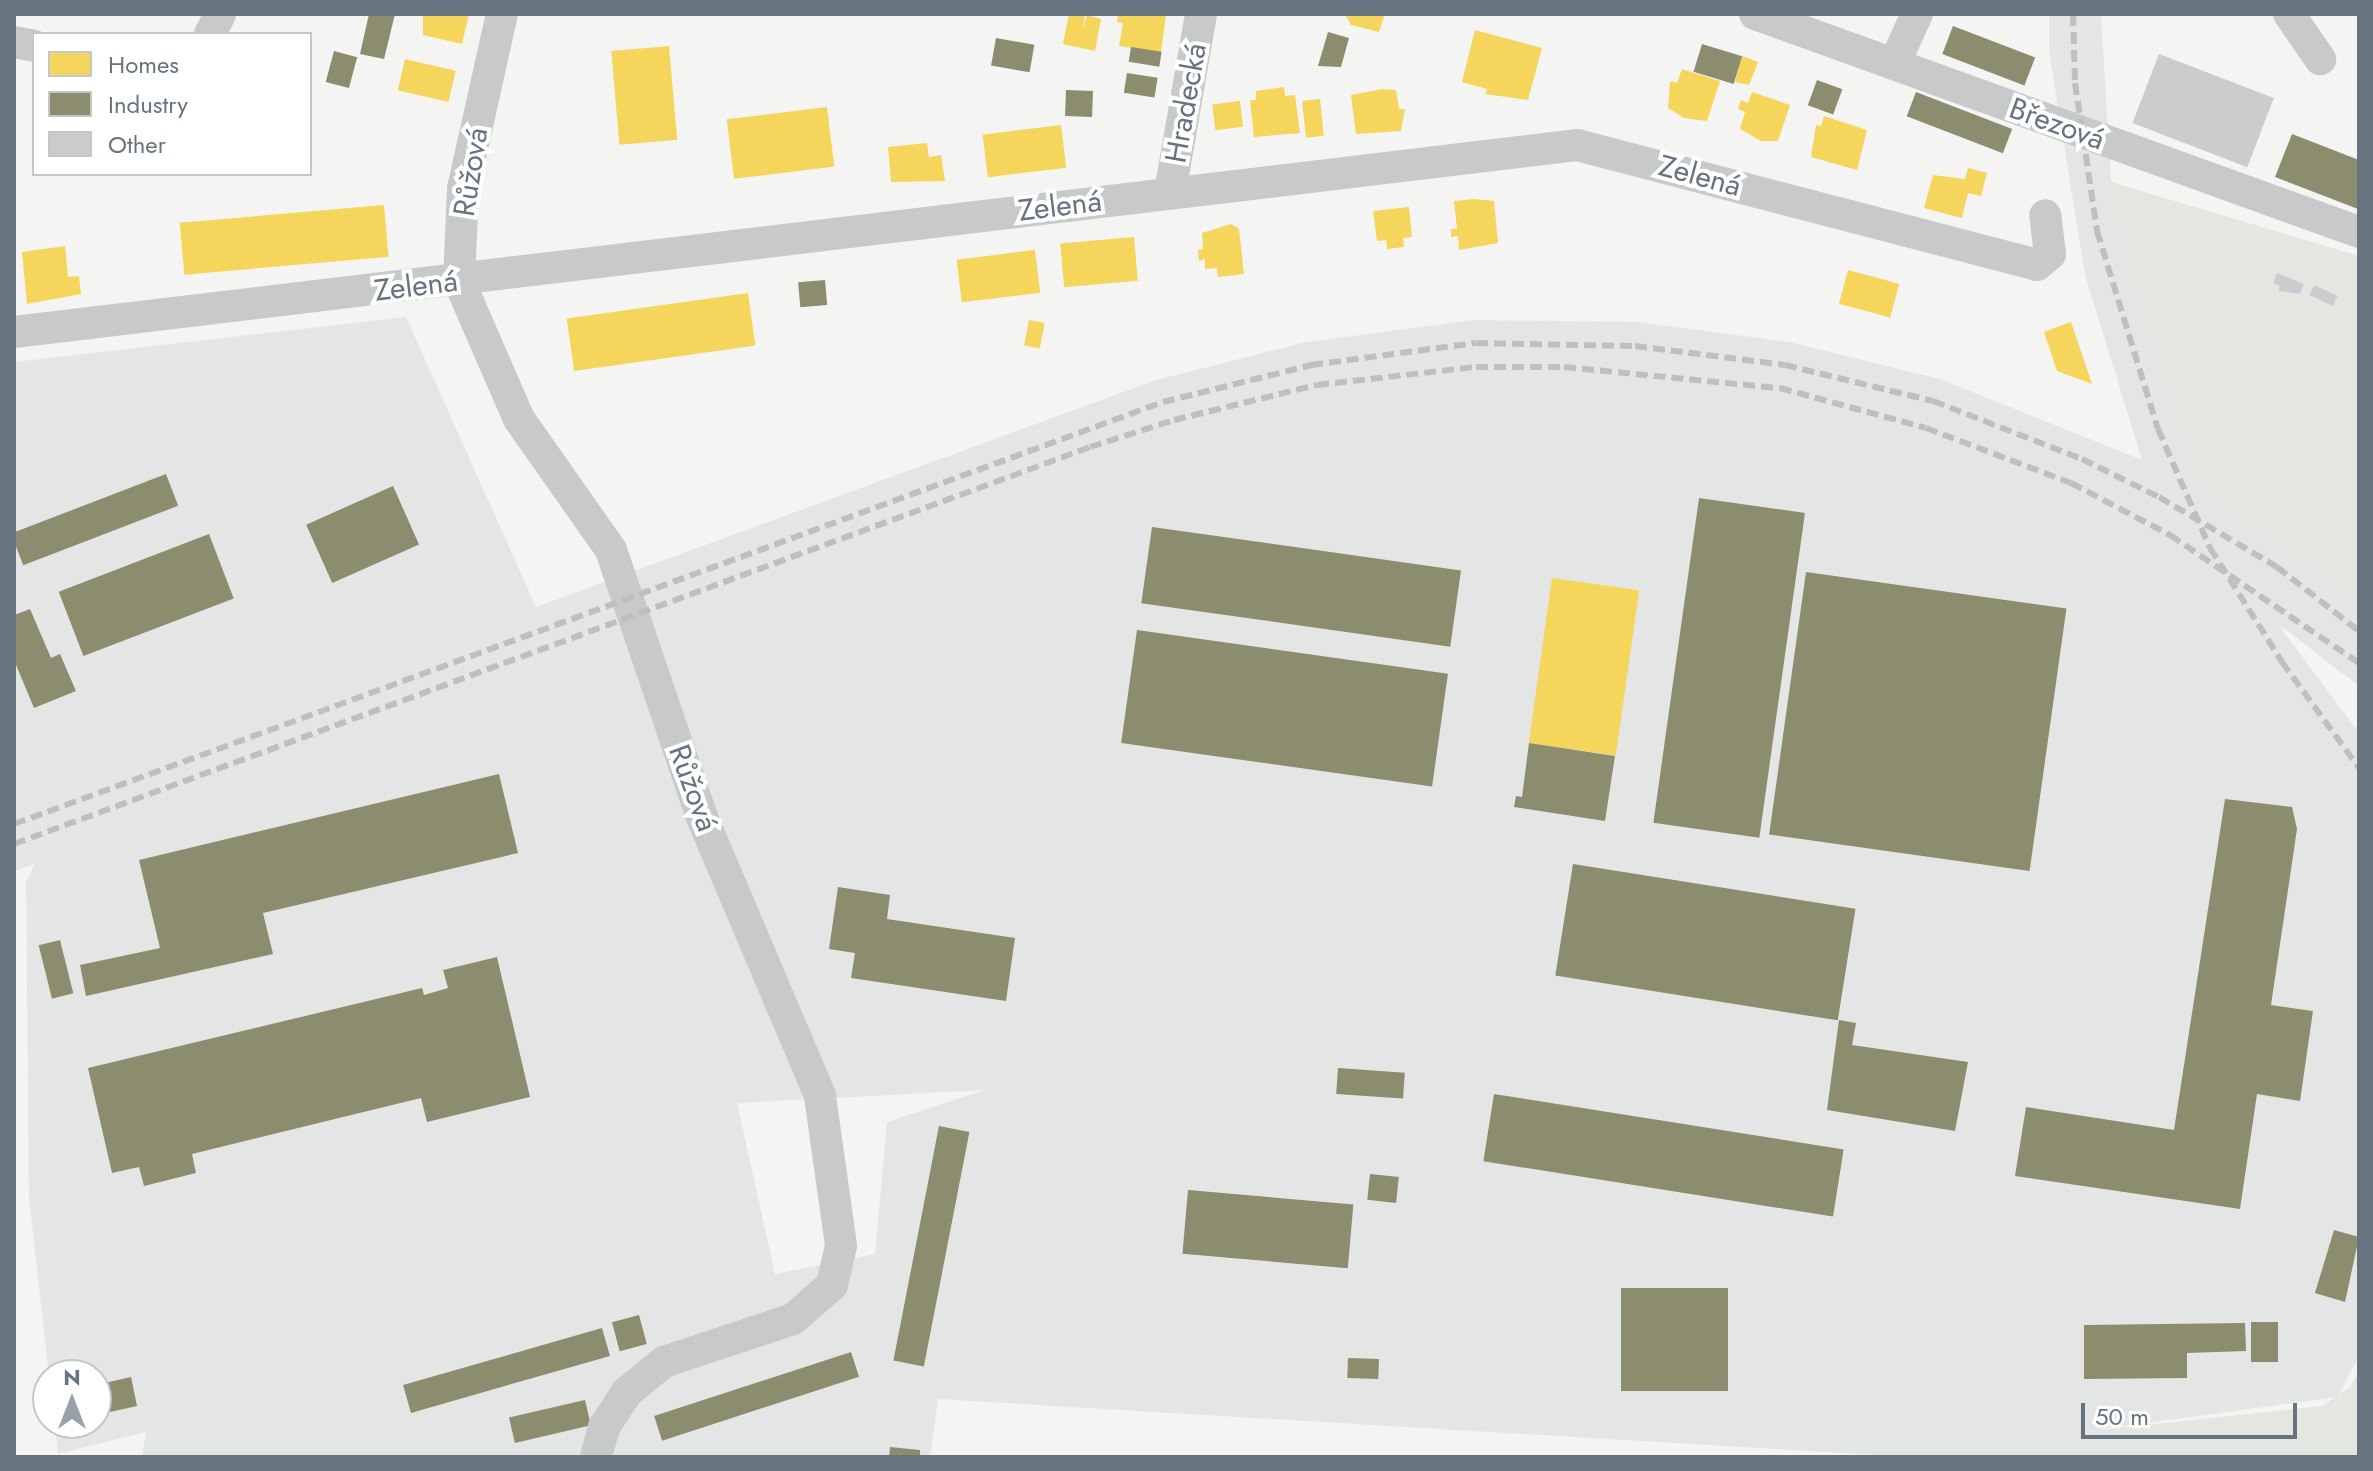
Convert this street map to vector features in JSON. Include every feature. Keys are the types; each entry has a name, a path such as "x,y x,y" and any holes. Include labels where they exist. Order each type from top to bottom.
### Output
{"street":[{"path":"211,32 220,14"},
{"name":"Růžová","path":"502,14 463,189 459,281 519,419 611,550 701,815 820,1096 841,1246 832,1285 793,1319 664,1362 627,1392 604,1427 596,1457"},
{"name":"Hradecká","path":"1170,192 1201,14"},
{"name":"Březová","path":"1755,14 2359,232"},
{"path":"1895,62 1917,14"},
{"path":"2289,14 2320,59"},
{"name":"Zelená","path":"14,332 1577,145 2037,265 2050,254 2045,215"}],"shaded area":[{"path":"2049,14 2101,14 2111,182 2127,264 2199,488 2359,601 2359,686 2278,624 2359,733 2359,1355 2338,1397 2080,1432 2060,1457 1908,1457 938,1399 930,1457 142,1457 146,1432 58,1454 57,1439 112,1439 112,1359 47,1359 29,1198 26,882 35,864 14,871 14,362 406,317 536,607 1156,380 1307,342 1475,320 1637,322 1789,342 1940,379 2142,460 2085,275 2049,51","holes":["985,1090 887,1122 875,1254 775,1274 737,1103"]},
{"path":"2111,182 2359,256 2359,601 2199,489 2127,264"},
{"path":"2359,1372 2359,1457 2056,1457 2080,1432 2322,1406 2349,1388"}],"building: Homes":[{"path":"423,14 469,14 462,44 423,35"},
{"path":"1069,14 1085,15 1083,31 1087,15 1101,19 1095,51 1063,44"},
{"path":"1118,14 1166,14 1161,52 1119,46 1123,23 1117,22"},
{"path":"1345,14 1385,14 1379,32 1351,25"},
{"path":"1475,30 1542,48 1528,100 1485,94 1487,89 1462,82"},
{"path":"669,46 677,140 619,145 611,51"},
{"path":"1742,56 1758,62 1749,85 1735,82"},
{"path":"405,59 456,71 448,102 398,90"},
{"path":"1682,69 1720,81 1707,121 1684,118 1668,108 1670,81 1677,83"},
{"path":"1284,87 1285,96 1295,95 1300,133 1254,137 1250,100 1256,100 1256,91"},
{"path":"1383,89 1396,90 1399,109 1405,109 1401,131 1356,134 1351,95"},
{"path":"1752,92 1790,105 1778,141 1761,141 1740,129 1745,112 1738,109 1741,100 1748,103"},
{"path":"1320,99 1324,136 1306,138 1302,101"},
{"path":"1240,101 1243,127 1215,130 1212,104"},
{"path":"827,107 834,167 734,179 727,119"},
{"path":"1824,116 1867,130 1857,170 1811,157 1816,125 1821,126"},
{"path":"1061,125 1066,168 988,177 983,135"},
{"path":"927,143 929,157 941,155 945,181 891,182 888,147"},
{"path":"1968,168 1987,173 1981,196 1968,193 1962,218 1924,208 1933,175 1965,179"},
{"path":"1454,201 1494,201 1498,243 1459,250 1458,236 1451,237 1451,229 1457,229"},
{"path":"384,205 389,257 184,275 180,223"},
{"path":"1409,207 1412,237 1403,238 1404,247 1387,249 1386,240 1377,241 1373,211"},
{"path":"1231,224 1239,229 1244,274 1218,277 1217,268 1205,269 1205,259 1199,261 1198,250 1203,249 1202,233"},
{"path":"1134,237 1138,281 1064,287 1060,243"},
{"path":"65,246 68,277 79,276 81,294 27,304 22,252"},
{"path":"1035,250 1040,293 962,302 957,260"},
{"path":"1848,270 1899,284 1890,318 1839,304"},
{"path":"748,293 755,345 574,371 567,318"},
{"path":"1029,320 1045,323 1040,349 1024,346"},
{"path":"2071,322 2092,384 2057,371 2044,332"},
{"path":"1552,578 1639,590 1616,756 1529,743"}],"building: Industry":[{"path":"369,14 395,14 384,59 360,54"},
{"path":"1953,26 2035,58 2024,86 1942,54"},
{"path":"1328,32 1349,38 1341,67 1318,66"},
{"path":"996,38 1034,45 1030,72 991,66"},
{"path":"1702,44 1742,56 1734,84 1694,72"},
{"path":"1131,47 1162,52 1159,67 1129,62"},
{"path":"334,51 357,57 349,88 326,82"},
{"path":"1127,73 1158,78 1154,98 1124,93"},
{"path":"1817,80 1842,89 1833,115 1808,105"},
{"path":"1066,90 1093,91 1092,117 1065,116"},
{"path":"1916,92 2012,129 2003,153 1907,116"},
{"path":"2292,134 2359,160 2358,209 2275,177"},
{"path":"825,280 827,305 800,307 798,282"},
{"path":"166,474 178,506 23,565 14,532"},
{"path":"393,486 419,544 332,583 306,525"},
{"path":"1699,498 1805,513 1759,838 1653,823"},
{"path":"1152,527 1461,570 1450,647 1141,603"},
{"path":"209,534 234,598 83,656 59,592"},
{"path":"1806,572 2066,609 2030,871 1769,834"},
{"path":"30,609 51,658 60,654 76,691 34,708 14,660 14,615"},
{"path":"1137,630 1448,674 1432,787 1121,743"},
{"path":"1529,743 1615,756 1605,821 1514,807 1516,796 1522,797"},
{"path":"499,774 518,853 263,913 273,954 86,996 80,965 160,948 139,860"},
{"path":"2225,799 2292,807 2297,829 2271,1005 2313,1011 2300,1101 2257,1094 2240,1209 2015,1176 2026,1107 2174,1130"},
{"path":"1573,864 1855,909 1838,1020 1555,976"},
{"path":"838,887 890,895 887,919 1015,938 1006,1001 851,978 855,953 829,949"},
{"path":"60,940 73,993 52,999 39,945"},
{"path":"497,957 530,1097 427,1122 421,1098 192,1154 196,1173 144,1186 139,1167 112,1173 88,1068 422,988 424,995 448,988 443,970"},
{"path":"1839,1020 1856,1023 1852,1045 1968,1062 1955,1131 1827,1110"},
{"path":"1338,1068 1405,1073 1403,1099 1336,1094"},
{"path":"1494,1094 1844,1149 1833,1217 1483,1161"},
{"path":"939,1126 969,1132 924,1367 893,1361"},
{"path":"1370,1174 1399,1177 1396,1203 1367,1200"},
{"path":"1188,1190 1353,1204 1348,1268 1182,1254"},
{"path":"2334,1230 2359,1237 2345,1302 2315,1293"},
{"path":"1621,1288 1728,1288 1728,1391 1621,1391"},
{"path":"639,1315 647,1344 620,1351 612,1322"},
{"path":"2251,1322 2278,1322 2278,1362 2251,1362"},
{"path":"2245,1323 2246,1351 2187,1353 2187,1378 2084,1379 2084,1325"},
{"path":"602,1328 610,1356 411,1413 403,1385"},
{"path":"851,1352 859,1377 662,1441 654,1416"},
{"path":"1348,1358 1379,1359 1378,1379 1347,1378"},
{"path":"131,1377 137,1406 112,1411 112,1381"},
{"path":"585,1400 591,1425 515,1443 509,1418"},
{"path":"890,1447 920,1450 920,1457 889,1457"}],"building: Other":[{"path":"2159,54 2274,98 2247,167 2132,123"},
{"path":"2277,273 2304,284 2300,294 2278,291 2280,286 2273,283"},
{"path":"2314,285 2338,296 2333,306 2309,295"}],"railway":[{"path":"2073,14 2075,83 2097,231 2158,429 2210,548 2282,662 2359,768"},
{"path":"14,824 1163,402 1311,365 1476,343 1635,346 1785,365 1933,401 2082,459 2159,497 2277,567 2359,631"},
{"path":"14,844 1090,447 1174,420 1317,385 1476,367 1564,367 1780,388 1926,428 2071,483 2170,535 2359,663"}]}
